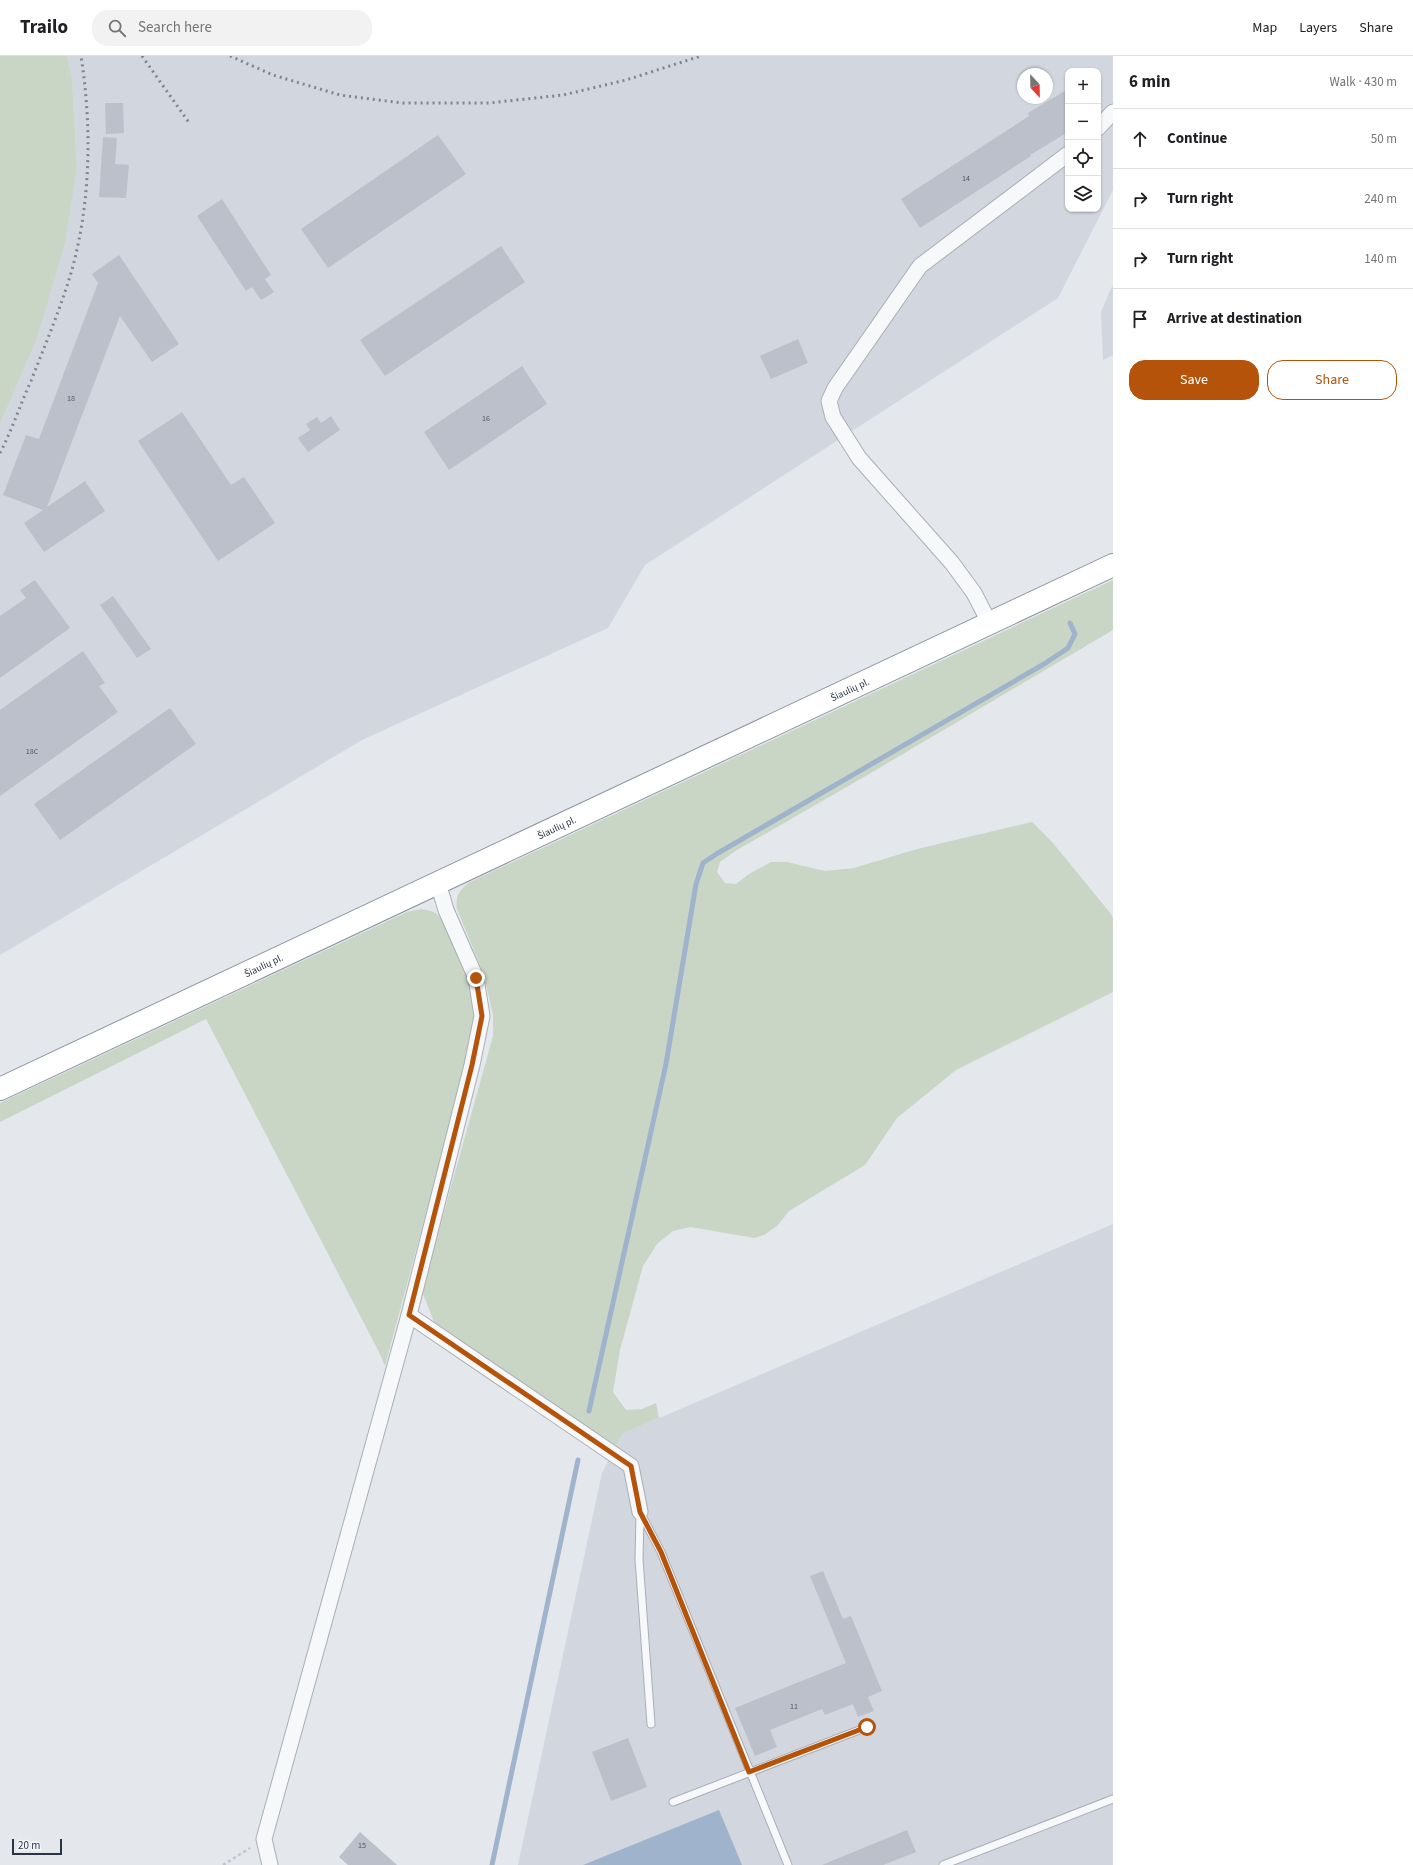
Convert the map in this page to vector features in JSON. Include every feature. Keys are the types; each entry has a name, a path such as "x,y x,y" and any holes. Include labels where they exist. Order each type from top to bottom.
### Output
{"highway":[{"name":"Šiaulių pl.","path":"0,1089 1113,565"}],"street":[{"path":"1101,125 1113,112"},
{"path":"990,624 974,593 952,563 859,458 833,417 829,400 835,388 920,266 1065,156"},
{"path":"270,1865 264,1839 409,1315 472,1065 482,1016 476,978 446,910 438,883"},
{"path":"409,1315 631,1466 640,1512"}],"lane":[{"path":"640,1512 639,1559 651,1724"},
{"path":"640,1512 661,1552 788,1865"},
{"path":"673,1802 867,1727"},
{"path":"943,1865 1113,1799"}],"path":[{"path":"223,1865 264,1839"}],"shaded area":[{"path":"67,56 1113,56 1113,190 1058,298 645,565 608,628 362,740 0,955 0,424 36,341 77,167 72,78"},
{"path":"1113,284 1113,355 1103,360 1101,312"},
{"path":"1113,1224 1113,1865 518,1865 602,1473 622,1434"}],"green space":[{"path":"0,56 67,56 72,78 77,167 65,243 36,341 0,424"},
{"path":"1113,580 1113,630 737,850 720,862 717,872 725,883 736,884 749,874 771,862 787,862 825,871 854,868 917,849 1032,822 1053,843 1111,914 1113,919 1113,992 956,1070 897,1118 865,1165 789,1211 777,1226 764,1235 754,1238 690,1227 673,1231 657,1244 643,1266 620,1350 613,1392 626,1410 642,1409 656,1403 659,1418 622,1434 616,1446 441,1329 434,1322 422,1291 493,1036 493,1015 484,975 457,909 458,894 462,889 468,883"},
{"path":"421,909 438,915 443,921 454,943 471,992 474,1006 474,1019 470,1049 385,1366 206,1019 0,1122 0,1103 407,912"}],"water":[{"path":"719,1810 742,1865 583,1865"}],"building":[{"path":"1065,91 1065,134 1030,155 1031,156 920,228 901,199 1029,116 1028,113 1043,104 1053,104 1053,98"},
{"path":"105,103 123,103 124,133 106,134"},
{"path":"438,135 466,174 328,268 301,229"},
{"path":"103,137 117,138 115,164 129,165 126,198 99,197"},
{"path":"222,199 271,275 265,279 274,292 261,300 252,287 246,291 197,216"},
{"path":"501,246 525,282 385,376 360,340"},
{"path":"119,255 179,344 152,362 120,316 47,507 85,481 105,511 44,552 24,523 43,510 3,495 26,435 39,439 98,283 92,274"},
{"path":"798,339 808,363 771,379 760,356"},
{"path":"522,366 547,404 449,470 424,432"},
{"path":"182,412 231,485 244,477 275,523 218,561 138,441"},
{"path":"331,416 340,430 308,452 298,438 310,430 306,424 317,417 321,423"},
{"path":"35,580 70,628 0,678 0,616 26,598 20,590"},
{"path":"113,596 151,649 137,658 100,605"},
{"path":"83,651 105,683 99,686 118,712 0,796 0,710"},
{"path":"170,708 196,744 60,840 34,804"},
{"path":"823,1571 843,1619 851,1616 882,1691 868,1697 874,1711 858,1717 853,1704 825,1715 822,1709 770,1730 777,1747 755,1756 735,1708 846,1663 810,1576"},
{"path":"628,1738 647,1787 611,1801 592,1752"},
{"path":"907,1830 916,1852 883,1865 822,1865"},
{"path":"360,1832 397,1865 348,1865 339,1857"}],"waterway":[{"path":"589,1411 666,1064 696,884 703,863 1044,664 1068,648 1075,634 1070,623"},
{"path":"492,1865 578,1460"}],"railway":[{"path":"0,453 31,381 57,314 67,287 78,246 83,220 88,165 87,110 81,56"},
{"path":"142,56 190,124"},
{"path":"230,56 273,75 340,95 403,103 489,103 563,95 626,80 701,56"}],"route":[{"path":"476,978 482,1016 472,1065 409,1315 631,1466 640,1512 661,1552 749,1772 867,1727"}]}
